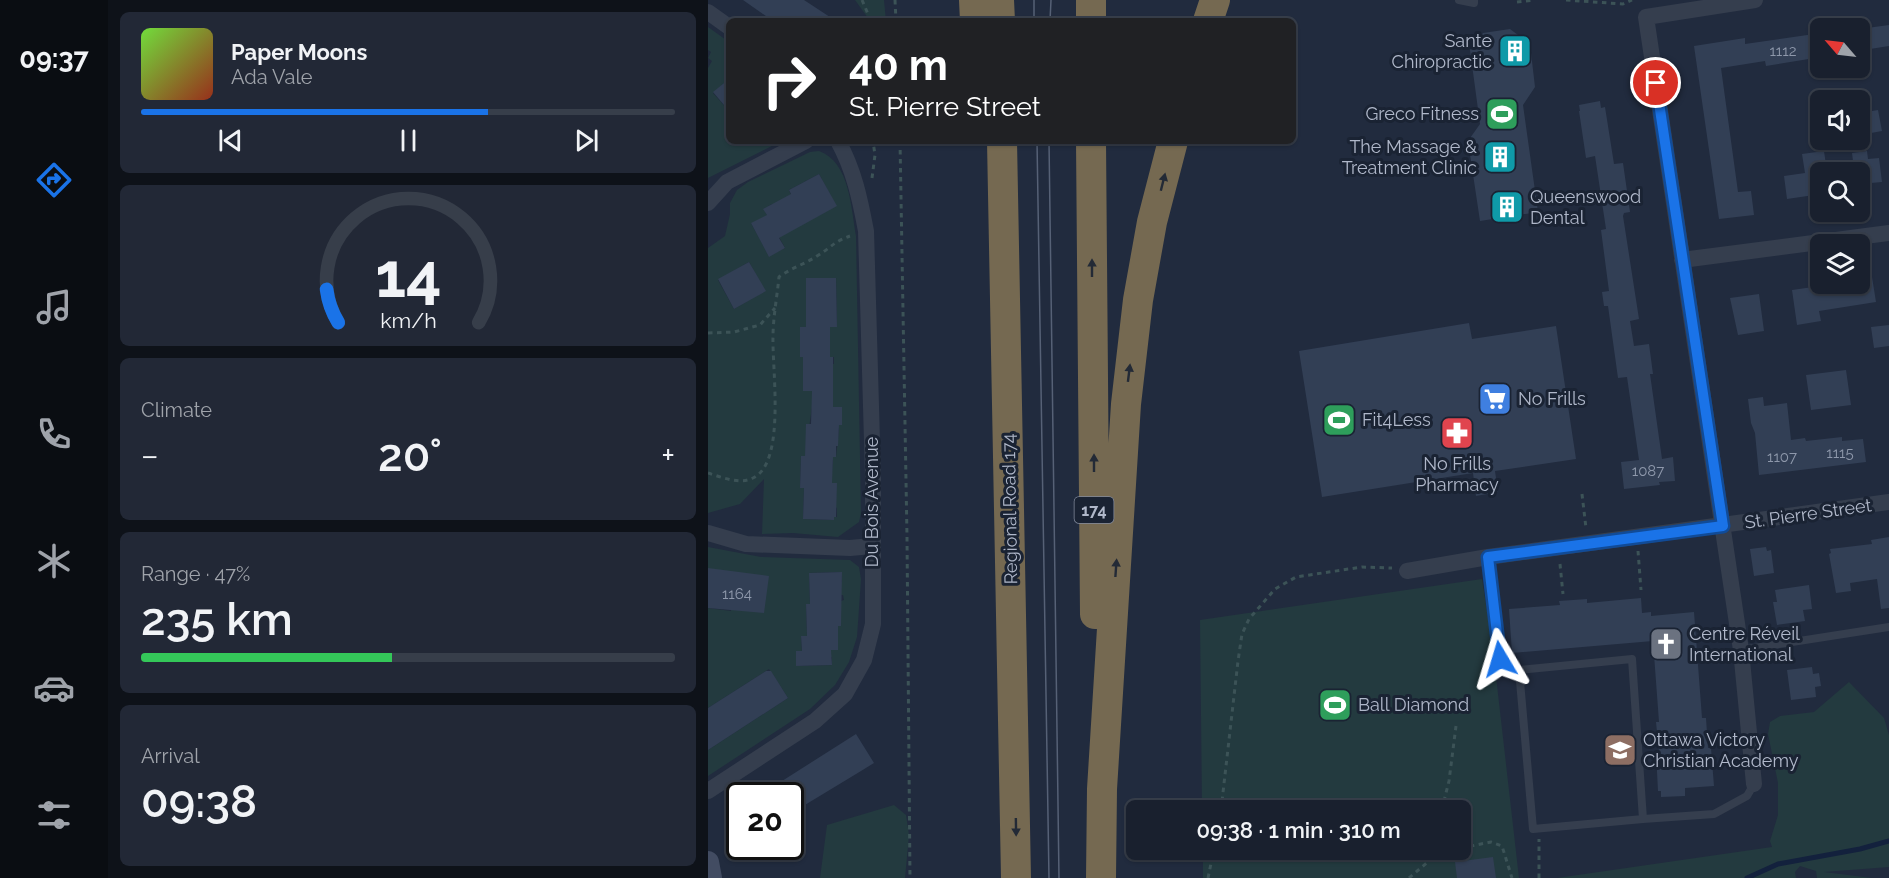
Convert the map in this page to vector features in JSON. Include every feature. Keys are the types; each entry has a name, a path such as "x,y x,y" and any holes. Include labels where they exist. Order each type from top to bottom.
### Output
{"highway":[{"path":"974,0 975,18"},
{"path":"999,0 1000,18"},
{"path":"1091,0 1091,18"},
{"path":"1196,18 1199,0"},
{"path":"1209,18 1215,0"},
{"path":"982,144 1015,776"},
{"name":"Regional Road 174","path":"1002,144 1016,878"},
{"name":"174","path":"1091,144 1099,878"},
{"path":"1099,878 1102,789 1126,404 1138,300 1148,244 1172,144"}],"street":[{"path":"1754,784 1741,651 1646,17 1755,0"},
{"path":"708,12 726,25"},
{"path":"708,203 727,182 800,144"},
{"name":"Du Bois Avenue","path":"708,790 815,721 845,694 864,660 873,624 873,476 866,231 860,196 851,166 840,144"},
{"path":"1682,260 1889,233"},
{"name":"St. Pierre Street","path":"1407,571 1488,557 1889,502"},
{"path":"708,533 746,544 850,548 872,546"},
{"path":"708,862 711,878"}],"lane":[{"path":"1459,0 1474,1"},
{"path":"1488,557 1500,659 1519,670 1632,659 1643,819"},
{"path":"1741,651 1889,627"},
{"path":"1519,670 1533,829 1714,814 1747,796 1754,784"}],"path":[{"path":"862,0 869,18"},
{"path":"895,0 896,18"},
{"path":"1517,2 1534,0"},
{"path":"1566,0 1623,4 1632,0"},
{"path":"860,196 871,182 875,155 873,144"},
{"path":"900,144 907,478 910,878"},
{"path":"708,473 735,480 753,479 766,467 775,433 773,338 779,278 787,271 818,256 837,240 866,231"},
{"path":"708,333 734,332 760,325 776,306"},
{"path":"1582,494 1587,544"},
{"path":"1637,537 1641,590"},
{"path":"1558,547 1563,594"},
{"path":"1222,800 1242,634 1261,603 1275,588 1296,577 1362,567 1383,567 1407,571"},
{"path":"1444,800 1456,726"},
{"path":"1539,878 1540,828"},
{"path":"1471,846 1491,842 1502,846 1512,878"},
{"path":"1208,878 1212,860"},
{"path":"1409,878 1431,860"}],"green space":[{"path":"855,0 884,0 886,18 868,18"},
{"path":"708,27 726,40 726,82 713,93 726,108 726,144 776,144 708,178 708,68 712,61 708,58 711,52 708,50"},
{"path":"819,151 829,157 843,175 856,236 861,513 859,522 838,537 793,533 762,534 764,479 740,504 708,513 708,248 725,236 730,203 737,190 748,182 810,152","holes":["819,174 836,206 779,237 785,248 769,256 751,223 771,222 764,209 772,204 775,209 791,195 789,190","749,262 765,291 734,309 718,280","806,278 836,278 837,326 830,327 830,357 834,357 833,391 803,391 800,327 806,327","812,407 842,407 842,425 836,425 839,429 836,457 830,457 833,460 831,483 833,507 837,508 837,517 833,520 803,519 804,488 800,488 801,456 805,456"]},
{"path":"708,547 761,557 850,560 859,567 861,579 857,637 849,662 835,685 810,709 708,776 708,750 788,698 769,669 708,708 708,608 731,611 731,608 708,568","holes":["842,572 842,582 837,582 838,595 843,595 844,600 841,601 837,626 826,657 832,657 832,665 797,666 796,651 802,651 801,636 807,636 806,604 810,604 809,573"]},
{"path":"1482,579 1493,650 1519,878 1203,878 1203,860 1471,860 1471,800 1202,800 1200,620"},
{"path":"1849,682 1884,718 1889,735 1889,867 1824,872 1872,878 1817,878 1816,871 1800,866 1795,872 1796,878 1557,878 1772,847 1770,841 1778,815 1778,783 1768,734 1770,722 1780,716 1814,712"},
{"path":"894,805 906,815 909,835 905,878 820,878 827,825"}],"building":[{"path":"743,0 804,0 831,18 769,18"},
{"path":"1889,25 1889,46 1870,49 1870,28"},
{"path":"1510,29 1530,44 1535,87 1523,105 1538,212 1480,221 1468,141 1480,124 1470,50 1483,33"},
{"path":"1810,35 1810,59 1766,66 1765,61 1721,68 1738,192 1751,191 1754,215 1719,219 1694,46 1745,38 1745,44"},
{"path":"726,81 726,107 713,92"},
{"path":"1600,101 1601,108 1605,107 1614,164 1623,163 1630,212 1624,213 1623,216 1639,319 1630,321 1634,346 1649,344 1653,374 1650,374 1662,459 1673,457 1675,481 1624,489 1621,462 1639,460 1627,377 1618,378 1608,306 1604,306 1602,292 1609,291 1601,230 1606,229 1595,156 1586,158 1579,111 1579,105"},
{"path":"1878,110 1882,131 1870,133 1870,111"},
{"path":"1824,151 1826,162 1810,162 1810,196 1787,199 1784,176 1805,173 1802,154"},
{"path":"1867,151 1868,159 1879,158 1882,182 1870,183 1870,162 1842,162 1853,161 1852,153"},
{"path":"819,174 837,206 779,238 785,248 769,257 751,223 767,215 763,209 791,194 789,190"},
{"path":"749,262 766,291 734,309 718,279"},
{"path":"1870,277 1872,277 1876,302 1819,311 1821,321 1797,325 1792,290 1810,287 1810,294 1870,294"},
{"path":"806,278 836,278 837,327 830,327 830,357 833,357 833,407 842,407 842,425 839,425 836,457 833,457 832,483 837,483 834,520 803,519 804,488 800,488 801,456 805,456 806,424 811,424 812,391 803,391 803,357 800,357 800,327 806,327"},
{"path":"1759,294 1764,331 1738,335 1730,298"},
{"path":"1469,323 1472,339 1556,326 1576,459 1495,471 1498,492 1476,496 1473,473 1322,497 1299,351"},
{"path":"1889,325 1889,346 1874,348 1871,327"},
{"path":"1846,370 1851,405 1811,410 1806,375"},
{"path":"1763,397 1764,406 1787,403 1791,440 1805,438 1806,441 1842,437 1842,441 1863,439 1866,462 1759,475 1755,433 1751,423 1748,399"},
{"path":"1889,537 1889,608 1881,609 1877,579 1850,583 1851,591 1836,593 1830,549 1872,544 1871,540"},
{"path":"1766,547 1767,551 1771,550 1774,573 1754,576 1750,549"},
{"path":"708,568 769,576 764,613 708,608"},
{"path":"842,572 841,626 838,626 838,650 831,650 832,665 796,666 796,651 802,651 801,636 807,636 806,604 810,604 809,573"},
{"path":"1809,585 1812,609 1803,610 1805,621 1777,625 1773,602 1777,602 1775,590"},
{"path":"1641,598 1642,613 1651,612 1651,616 1694,612 1702,718 1706,718 1714,786 1685,788 1685,796 1661,797 1661,791 1658,791 1656,752 1659,752 1656,722 1659,722 1653,641 1512,653 1509,609 1560,605 1559,601 1587,599 1587,603"},
{"path":"1812,667 1813,674 1819,673 1821,686 1815,687 1816,697 1791,700 1787,670"},
{"path":"766,671 771,671 788,698 708,750 708,708"},
{"path":"856,734 874,763 804,806 804,782 780,782"},
{"path":"1493,857 1496,878 1457,878 1455,862"}],"waterway":[{"path":"1747,878 1778,864 1860,849 1889,841"}],"tram line":[{"path":"1034,0 1034,18"},
{"path":"1050,18 1051,0"},
{"path":"1037,144 1049,878"},
{"path":"1049,144 1059,878"}],"place":[{"name":"Sante Chiropractic","path":"1515,51"},
{"name":"Greco Fitness","path":"1502,114"},
{"name":"The Massage & Treatment Clinic","path":"1500,157"},
{"name":"Queenswood Dental","path":"1507,207"},
{"name":"No Frills","path":"1495,399"},
{"name":"Fit4Less","path":"1339,420"},
{"name":"No Frills Pharmacy","path":"1457,433"},
{"name":"Centre Réveil International","path":"1666,644"},
{"name":"Ball Diamond","path":"1335,705"},
{"name":"Ottawa Victory Christian Academy","path":"1620,750"}],"route":[{"path":"1500,659 1488,557 1723,526 1656,83"}]}
